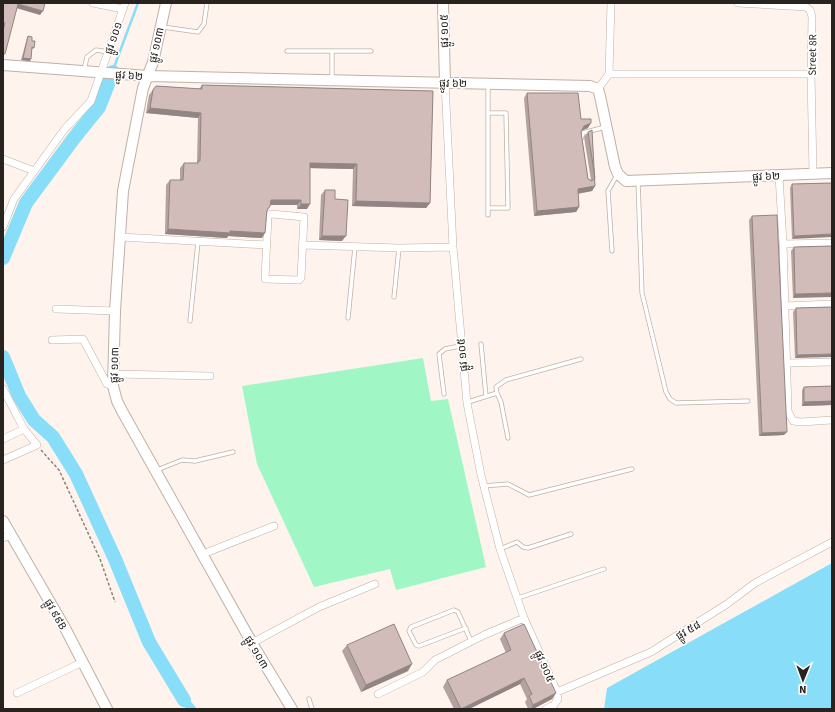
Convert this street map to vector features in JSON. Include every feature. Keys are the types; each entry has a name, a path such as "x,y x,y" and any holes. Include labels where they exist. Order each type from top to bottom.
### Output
{"street":[{"path":"93,3 124,6"},
{"name":"ផ្លូវ ១០៣","path":"166,3 153,62 143,88 123,191 115,311 113,386 120,406 252,643 292,709"},
{"name":"ផ្លូវ ១០៥","path":"444,3 445,83 453,247 460,346 466,403 484,486 500,549 524,618 557,692"},
{"path":"611,3 609,74 598,89 618,174"},
{"name":"Street 8R","path":"738,3 806,7 810,10 812,17 811,74 813,174"},
{"name":"ផ្លូវ ១០១","path":"3,227 14,199 64,130 91,101 109,73 108,52 124,6"},
{"name":"ផ្លូវ ៦២","path":"3,65 148,76 590,86 598,89"},
{"path":"609,74 811,74"},
{"path":"3,159 34,171"},
{"name":"ផ្លូវ ៦២","path":"618,174 626,181 832,173"},
{"path":"779,175 784,244 788,411 793,420 801,422 832,420"},
{"path":"272,214 304,217 301,278 296,280 265,279 266,245 268,216 272,214"},
{"path":"120,237 266,245"},
{"path":"784,244 832,242"},
{"path":"303,245 399,248 453,247"},
{"path":"785,306 832,304"},
{"path":"56,309 115,311"},
{"path":"52,340 83,339 107,384 113,386"},
{"path":"787,363 832,362"},
{"path":"114,374 210,376"},
{"path":"3,389 24,429 37,445 3,460"},
{"path":"3,439 24,429"},
{"name":"ផ្លូវ ៩៩B","path":"3,521 7,536 83,662 107,709"},
{"path":"203,554 274,526"},
{"name":"ផ្លូវ ៥៨","path":"557,692 651,652 727,604 755,583 832,542"},
{"path":"252,643 319,607 375,584"},
{"path":"378,694 423,672 435,660 524,618"},
{"path":"17,693 83,662"},
{"path":"546,709 554,705 558,699 557,692"}],"lane":[{"path":"160,26 198,32 204,24 207,3"},
{"path":"83,72 87,57 96,50 108,52"},
{"path":"287,51 371,51"},
{"path":"332,51 332,81"},
{"path":"488,84 488,215"},
{"path":"488,113 506,113 508,208 488,208"},
{"path":"582,142 581,136 583,133 607,126"},
{"path":"612,251 608,191 618,174"},
{"path":"638,180 642,293 666,392 670,400 676,403 748,401"},
{"path":"190,321 198,242"},
{"path":"348,318 355,247"},
{"path":"394,297 399,248"},
{"path":"481,344 486,396"},
{"path":"444,394 439,354 445,349 460,346"},
{"path":"508,438 501,402 496,393 496,386 506,380 581,359"},
{"path":"466,403 496,393"},
{"path":"156,470 182,460 195,461 233,452"},
{"path":"484,486 508,484 529,495 632,469"},
{"path":"500,549 517,542 523,547 528,548 571,534"},
{"path":"517,598 604,569"},
{"path":"466,628 419,646 416,645 409,631 411,627 454,610 458,612 466,628 471,642"},
{"path":"309,699 312,709"}],"path":[{"path":"37,445 59,470 100,559 115,602"}],"green space":[{"path":"423,358 431,401 448,399 486,567 396,590 390,569 314,587 257,464 242,386"}],"water":[{"path":"832,563 832,709 604,709 607,688"}],"building":[{"path":"3,3 45,3 43,11 18,4 5,54 3,54 3,30 5,23 3,22"},
{"path":"28,36 32,37 32,41 35,41 34,48 32,47 31,59 23,58"},
{"path":"202,85 433,91 430,203 356,201 357,164 310,163 310,204 301,204 301,200 271,200 270,206 267,210 265,233 230,231 230,233 168,229 170,180 183,180 184,163 198,163 198,161 200,161 201,113 150,108 153,90 156,86 202,89"},
{"path":"527,93 578,93 581,119 591,119 591,123 584,126 581,132 588,179 592,181 595,178 595,186 578,189 579,207 537,211"},
{"path":"592,130 594,174 588,132"},
{"path":"832,183 832,234 794,236 792,184"},
{"path":"325,190 335,190 335,199 348,200 346,236 322,236"},
{"path":"777,215 787,432 762,433 752,216"},
{"path":"832,246 832,293 795,294 794,247"},
{"path":"832,307 832,354 797,355 796,308"},
{"path":"832,386 832,401 804,402 804,387"},
{"path":"394,624 412,664 366,685 347,645"},
{"path":"524,624 556,693 533,705 529,696 532,694 524,678 461,709 447,680 511,650 504,633"}],"waterway":[{"path":"113,70 138,3"},
{"path":"3,258 26,203 99,107 113,72"},
{"path":"3,357 19,396 34,420 53,437 76,474 115,559 149,642 184,700"},
{"path":"184,700 192,709"}]}
